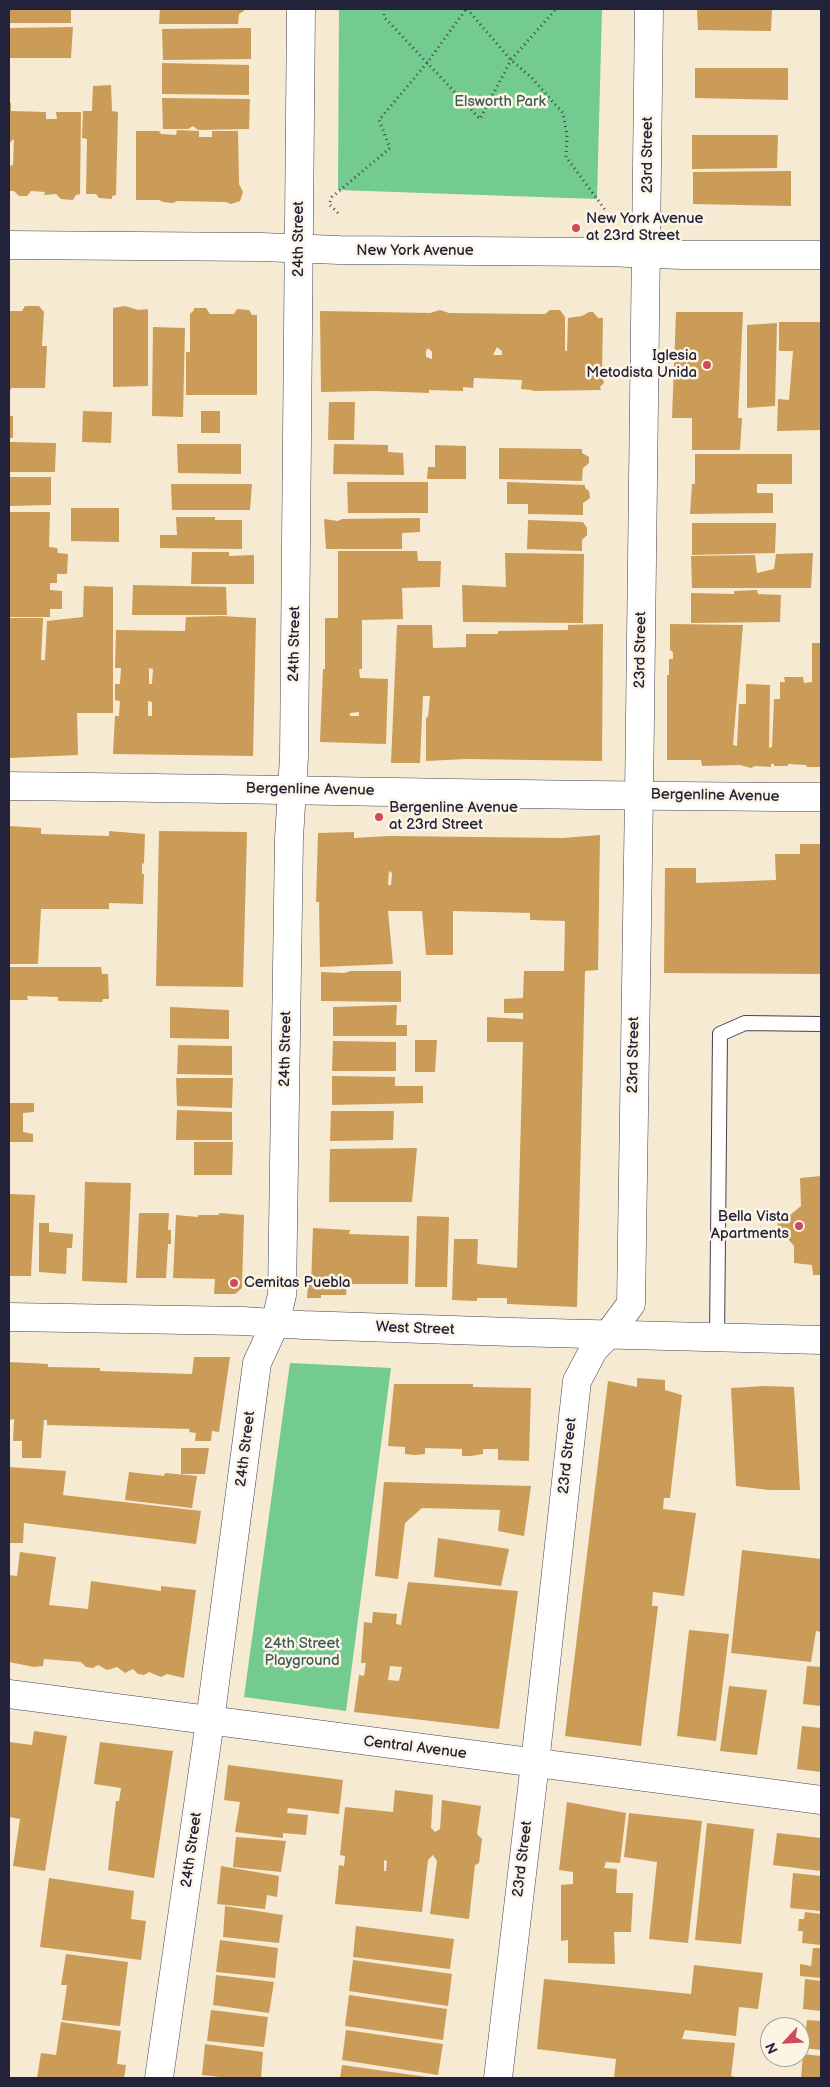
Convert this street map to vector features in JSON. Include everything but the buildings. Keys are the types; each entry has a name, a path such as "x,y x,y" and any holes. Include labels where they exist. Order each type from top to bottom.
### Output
{"street":[{"name":"24th Street","path":"158,2078 210,1721 257,1363 275,1324 282,1295 291,789 294,757 301,9"},
{"name":"23rd Street","path":"498,2078 577,1381 594,1349 608,1335 631,1304 640,795 649,9"},
{"name":"New York Avenue","path":"9,244 821,255"},
{"name":"Bergenline Avenue","path":"9,786 821,797"},
{"name":"West Street","path":"9,1317 242,1320 275,1324 821,1340"},
{"name":"Central Avenue","path":"9,1694 821,1800"}],"lane":[{"path":"717,1338 720,1034 745,1023 821,1024"}],"path":[{"path":"384,9 384,18 480,119 511,60 556,9"},
{"path":"338,213 329,204 332,197 390,148 379,120 427,63 466,9 511,60 530,77 563,113 566,157 606,210"}],"green space":[{"name":"Elsworth Park","path":"339,9 602,9 597,199 338,190"},
{"name":"24th Street Playground","path":"290,1363 391,1368 346,1711 244,1697"}],"place":[{"name":"New York Avenue at 23rd Street","path":"576,228"},
{"name":"Iglesia Metodista Unida","path":"707,365"},
{"name":"Bergenline Avenue at 23rd Street","path":"379,817"},
{"name":"Bella Vista Apartments","path":"799,1226"},
{"name":"Cemitas Puebla","path":"234,1283"}]}
